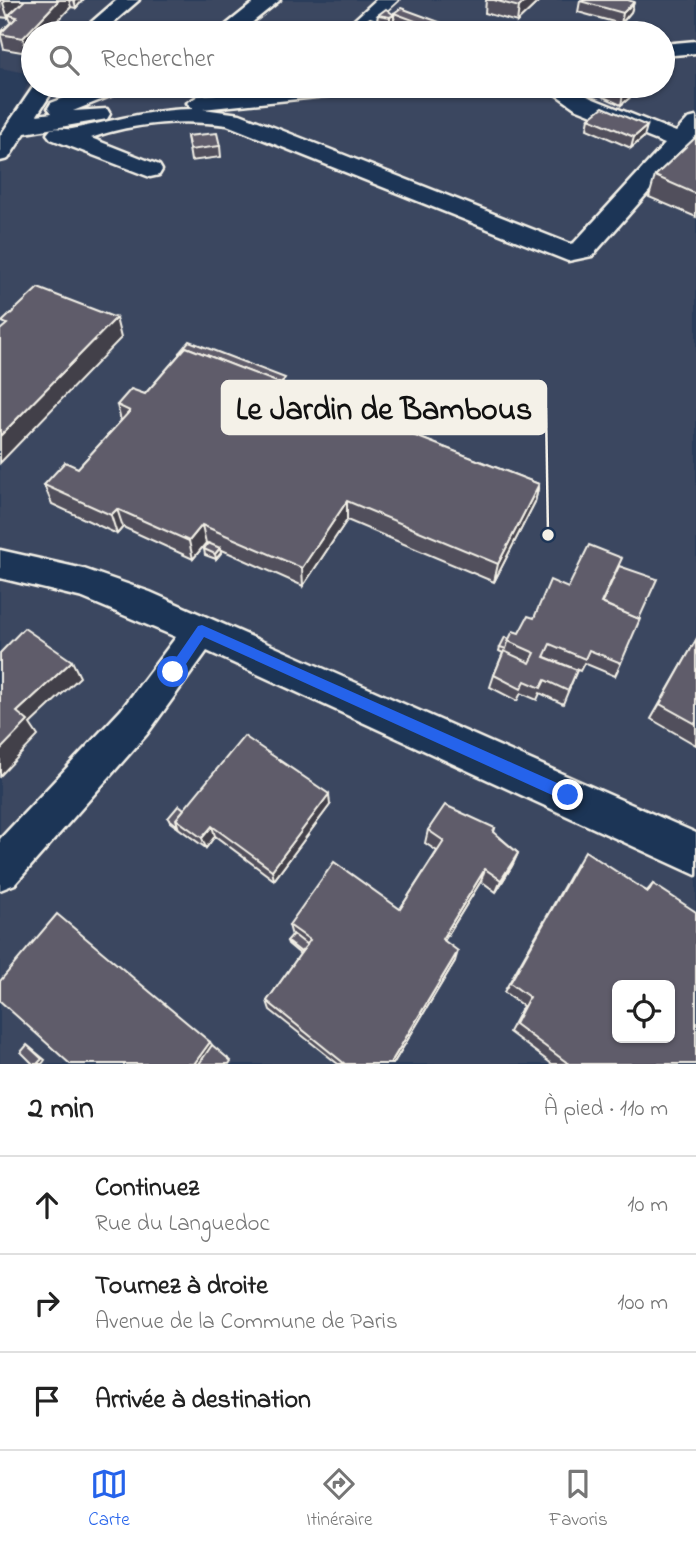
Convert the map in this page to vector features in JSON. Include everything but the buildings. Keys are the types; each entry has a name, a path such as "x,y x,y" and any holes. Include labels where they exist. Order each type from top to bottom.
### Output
{"street":[{"path":"104,21 129,0"},
{"path":"242,21 270,0"},
{"path":"364,21 388,0"},
{"path":"675,49 696,47"},
{"path":"0,154 19,128 35,98"},
{"path":"19,128 57,108 84,98"},
{"path":"19,128 50,120 247,98"},
{"path":"69,138 116,124 193,116 232,119 568,253 583,250 688,133 583,103 575,98"},
{"path":"19,128 36,128 69,138 150,170"},
{"path":"0,564 95,588 202,630 696,854"},
{"path":"0,869 134,722 202,630"}],"shaded area":[{"path":"0,0 696,0 696,1064 0,1064 0,147 21,98 675,98 675,21 21,21 21,72 0,68"}],"place":[{"name":"Le Jardin de Bambous","path":"548,535"}],"route":[{"path":"173,672 202,630 568,795"}]}
